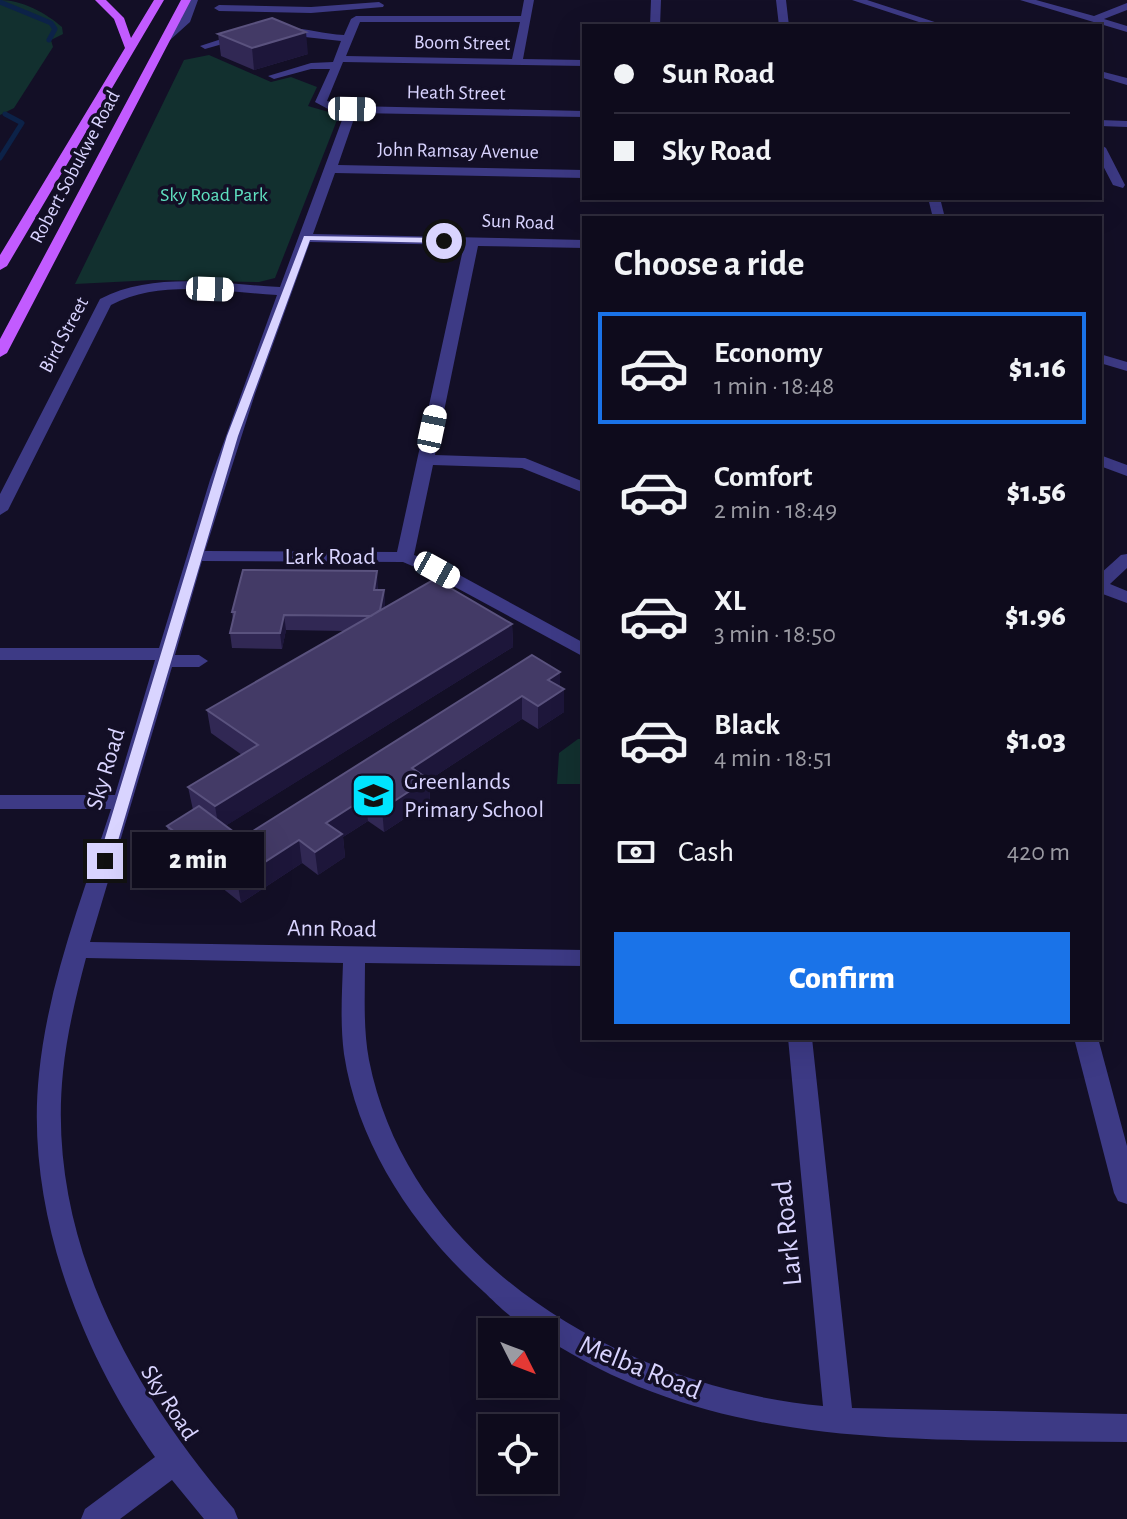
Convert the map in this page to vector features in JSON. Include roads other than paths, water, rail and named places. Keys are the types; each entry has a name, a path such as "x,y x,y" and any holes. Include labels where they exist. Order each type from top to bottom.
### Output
{"main road":[{"path":"100,0 116,13 129,47"},
{"name":"Robert Sobukwe Road","path":"0,266 159,0"},
{"name":"Robert Sobukwe Road","path":"0,353 186,0"}],"street":[{"path":"166,38 186,20 193,0"},
{"path":"517,62 529,0"},
{"path":"655,24 656,0"},
{"path":"781,0 784,24"},
{"path":"857,0 935,24"},
{"path":"1025,0 1127,29"},
{"path":"219,8 311,10 391,5"},
{"path":"413,18 418,6"},
{"path":"1094,20 1127,6"},
{"path":"338,62 353,21 368,17 526,19"},
{"path":"205,46 260,31 311,32 316,37 345,38"},
{"name":"Boom Street","path":"274,76 338,62 582,63"},
{"name":"Heath Street","path":"338,62 321,97 321,104 327,106 582,114"},
{"path":"1102,75 1127,82"},
{"name":"Sky Road","path":"223,1519 174,1461 139,1409 109,1357 92,1315 65,1228 51,1163 50,1080 56,1038 78,950 233,436 352,109"},
{"path":"1102,123 1127,124"},
{"path":"1102,151 1123,186"},
{"name":"John Ramsay Avenue","path":"332,169 582,174"},
{"path":"1102,185 1123,186"},
{"name":"Sun Road","path":"307,238 582,244"},
{"path":"405,557 472,241"},
{"name":"Bird Street","path":"0,510 105,302 110,298 148,287 287,291"},
{"path":"1102,359 1127,367"},
{"path":"425,460 525,463 582,487"},
{"path":"1102,461 1127,471"},
{"name":"Lark Road","path":"197,556 405,557 437,570 582,650"},
{"path":"1102,582 1127,559"},
{"path":"1102,585 1127,598"},
{"path":"0,654 199,661"},
{"path":"0,802 123,802"},
{"name":"Ann Road","path":"78,950 582,958"},
{"name":"Melba Road","path":"354,956 354,1025 358,1062 368,1103 403,1183 423,1214 471,1267 513,1302 567,1338 623,1366 725,1401 787,1416 839,1422 1127,1428"},
{"name":"Lark Road","path":"800,1040 839,1422"},
{"path":"1087,1040 1127,1193"},
{"path":"96,1519 174,1461"}],"waterway":[{"path":"0,2 51,23 55,29 49,40"},
{"path":"0,158 22,123 5,114"}],"place":[{"name":"Greenlands Primary School","path":"373,796"}],"park label":[{"name":"Sky Road Park","path":"214,195"}]}
